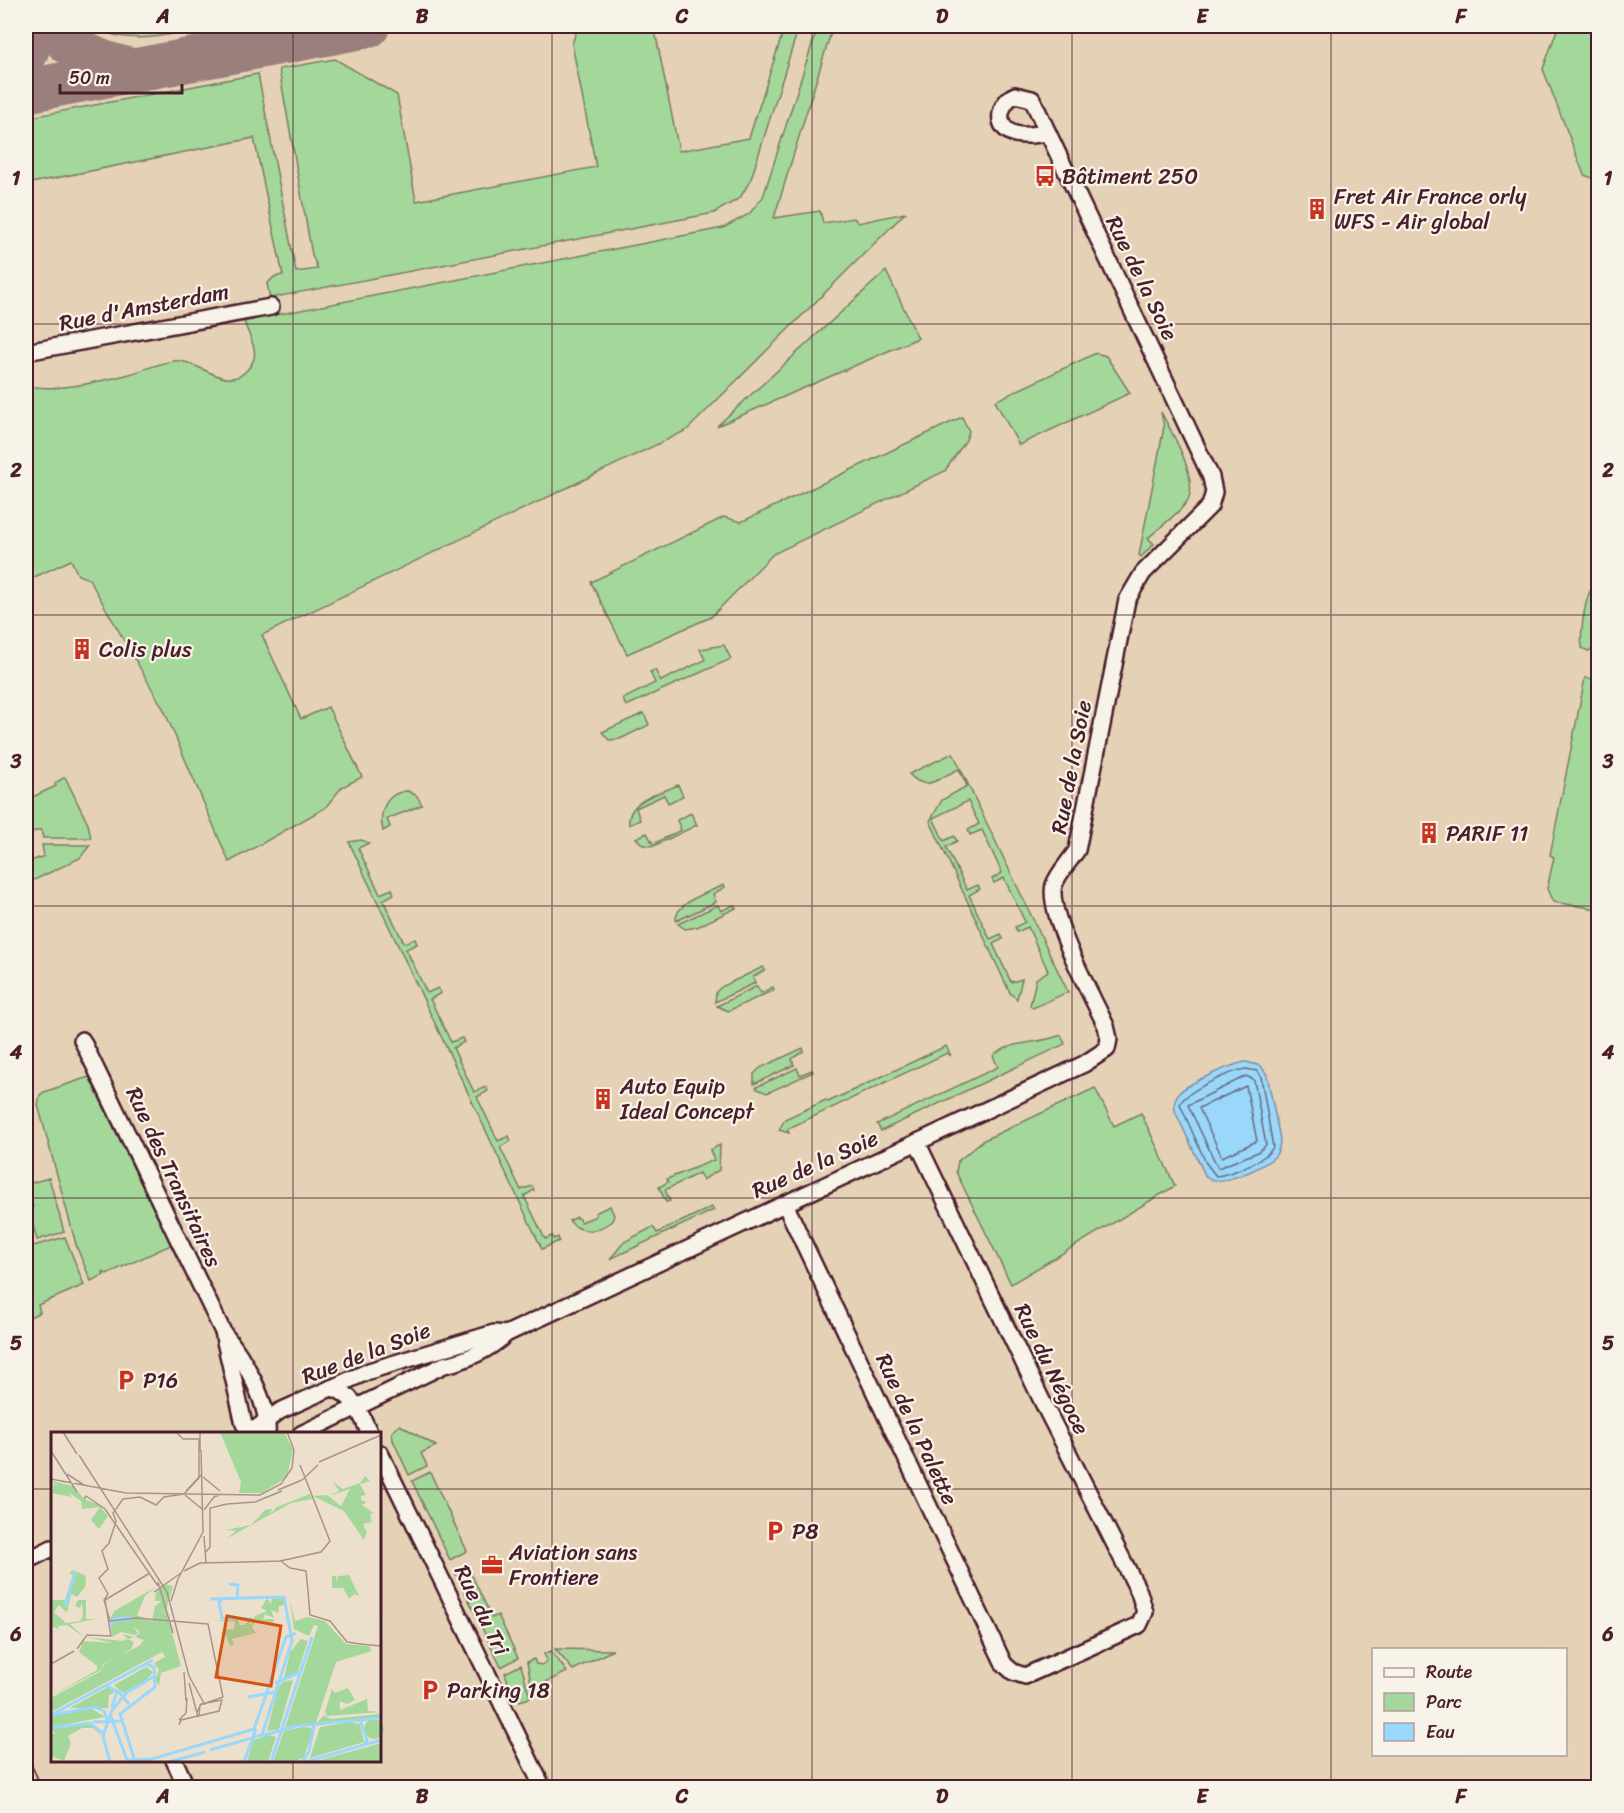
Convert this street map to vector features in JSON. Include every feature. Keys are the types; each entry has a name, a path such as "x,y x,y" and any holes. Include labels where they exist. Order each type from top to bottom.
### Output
{"street":[{"name":"Rue de la Soie","path":"305,1432 444,1365 457,1362 497,1342 506,1334 761,1212 785,1204 1084,1064 1107,1048 1109,1039 1106,1026 1056,916 1053,891 1055,883 1077,850 1127,600 1143,573 1204,513 1213,497 1211,477 1048,133"},
{"name":"Rue d'Amsterdam","path":"26,352 271,306"},
{"name":"Rue des Transitaires","path":"82,1040 224,1334 242,1361 268,1418 267,1432"},
{"name":"Rue du Négoce","path":"917,1142 1045,1407 1139,1592 1144,1616 1139,1624 1025,1676 1013,1672"},
{"name":"Rue de la Palette","path":"785,1204 1004,1664 1013,1672"},
{"name":"Rue de la Soie","path":"254,1432 268,1418 331,1388 407,1358 494,1333 506,1334"},
{"name":"Rue des Transitaires","path":"224,1334 244,1424 252,1432"},
{"path":"331,1388 347,1395 357,1407 369,1432"},
{"name":"Rue du Tri","path":"381,1455 543,1788"},
{"path":"26,1561 51,1548"},
{"path":"174,1762 187,1788"}],"shaded area":[{"path":"26,26 1598,26 1598,1787 26,1788"}],"green space":[{"path":"107,26 213,26 143,38 102,31"},
{"path":"578,26 654,26 679,151 749,138 785,26 799,26 751,179 740,198 714,213 270,298 267,284 274,277 283,275 254,138 26,184 26,118 258,74 296,272 318,269 312,255 279,69 335,59 397,95 416,201 596,167 572,44"},
{"path":"818,26 833,26 774,218 820,211 823,223 854,218 858,223 905,213 687,430 262,635 301,719 328,707 362,777 342,787 325,808 229,862 164,710 89,579 78,575 71,560 26,581 26,386 51,388 78,385 130,374 174,361 192,364 220,377 238,377 251,365 255,352 244,321 723,228 749,214 763,197"},
{"path":"1598,26 1598,180 1584,175 1543,69 1558,27"},
{"path":"886,271 918,338 717,426"},
{"path":"1096,353 1106,356 1130,393 1019,445 995,401"},
{"path":"1161,412 1178,444 1188,470 1190,494 1182,508 1148,538 1154,544 1141,557 1139,555 1164,427"},
{"path":"962,417 969,431 966,440 945,471 773,554 711,617 627,654 591,582 724,517 741,522"},
{"path":"1598,581 1598,648 1588,651 1582,648 1583,622 1590,592"},
{"path":"724,645 731,659 626,706 623,699 655,683 650,672 655,670 661,681 705,660 700,649"},
{"path":"1585,678 1598,679 1598,909 1553,902 1547,889 1554,857 1550,855"},
{"path":"644,713 649,725 620,739 609,740 602,732"},
{"path":"953,753 1068,992 1033,1008 1030,1006 1036,979 1048,971 1028,927 1017,932 1015,927 1025,922 1004,878 994,883 992,879 1002,873 982,830 970,835 968,830 979,824 968,801 933,818 944,841 954,836 957,841 946,847 967,890 978,885 980,889 969,895 990,939 1001,934 1003,939 993,944 1011,982 1022,979 1017,999 1010,993 930,821 942,800 967,786 959,769 927,783 915,780 909,774"},
{"path":"65,777 88,824 91,838 43,838 41,830 26,833 26,800 56,786 55,783"},
{"path":"678,785 683,796 668,803 664,795 636,808 640,820 629,825 629,816 638,804"},
{"path":"408,791 417,796 422,805 387,819 390,827 383,831 382,817 385,804 394,795"},
{"path":"691,813 697,825 654,846 643,845 636,838 647,833 653,844 681,830 677,820"},
{"path":"361,840 369,843 358,848 380,894 392,889 394,894 383,900 404,943 415,939 417,944 406,949 427,993 438,988 441,993 430,999 451,1042 462,1038 464,1042 453,1048 474,1092 486,1087 488,1091 477,1097 498,1141 509,1136 511,1141 500,1147 521,1190 532,1186 534,1190 524,1196 545,1239 552,1236 554,1239 558,1237 559,1241 542,1249 349,842"},
{"path":"42,845 90,845 80,858 26,884 26,863 44,856"},
{"path":"724,885 725,887 713,894 716,902 676,921 677,914 687,903"},
{"path":"718,905 721,911 734,905 736,908 697,927 685,929 678,924"},
{"path":"763,967 765,970 753,977 755,983 715,1002 716,992 721,987"},
{"path":"757,986 761,993 773,987 774,990 728,1011 717,1006"},
{"path":"1061,1035 1065,1044 881,1131 877,1124 998,1067 993,1056 1008,1047"},
{"path":"946,1046 951,1056 947,1053 787,1129 789,1133 779,1130 785,1119 826,1100 828,1102"},
{"path":"803,1048 804,1051 792,1059 794,1065 754,1084 754,1074 760,1068"},
{"path":"797,1068 800,1075 812,1070 813,1072 767,1093 756,1087"},
{"path":"89,1077 171,1245 107,1274 103,1272 104,1275 91,1281 77,1248 38,1105 40,1095 44,1092"},
{"path":"1095,1088 1114,1126 1141,1113 1175,1186 1011,1284 956,1172 958,1161 982,1141"},
{"path":"720,1145 719,1170 703,1180 699,1173 665,1190 670,1201 666,1202 659,1187 668,1182 667,1179 714,1160 710,1150"},
{"path":"49,1178 64,1232 37,1240 32,1221 26,1223 26,1209 33,1207 27,1184"},
{"path":"610,1206 614,1215 612,1221 601,1228 585,1230 569,1221 577,1217 581,1222 596,1216 595,1213"},
{"path":"712,1207 714,1210 610,1259 624,1242 653,1227 657,1233"},
{"path":"65,1237 84,1285 38,1305 40,1312 26,1319 26,1248"},
{"path":"400,1425 436,1446 421,1453 427,1466 409,1475 393,1440 392,1432"},
{"path":"430,1472 467,1551 450,1560 412,1481"},
{"path":"467,1565 492,1618 498,1615 518,1658 501,1667 455,1572"},
{"path":"555,1649 613,1650 573,1670"},
{"path":"551,1651 567,1672 532,1689 527,1662 534,1659 536,1664 543,1665 547,1660 544,1654"},
{"path":"521,1665 530,1698 520,1701 513,1698 505,1673"}],"water":[{"path":"1246,1062 1261,1066 1267,1075 1280,1139 1279,1148 1275,1156 1252,1171 1231,1178 1212,1180 1206,1177 1175,1111 1175,1099 1184,1089 1200,1079"}],"taxiway":[{"path":"26,53 35,26"},
{"path":"53,26 69,43 88,56 132,70"},
{"path":"26,91 368,26"}],"tram line":[{"path":"26,1753 42,1788"}],"place":[{"name":"Bâtiment 250","path":"1045,176"},
{"name":"Fret Air France orly WFS - Air global","path":"1317,209"},
{"name":"Colis plus","path":"82,649"},
{"name":"PARIF 11","path":"1429,833"},
{"name":"Auto Equip Ideal Concept","path":"603,1099"},
{"name":"P16","path":"126,1380"},
{"name":"P8","path":"775,1531"},
{"name":"Aviation sans Frontiere","path":"492,1565"},
{"name":"Parking 18","path":"430,1690"}]}
